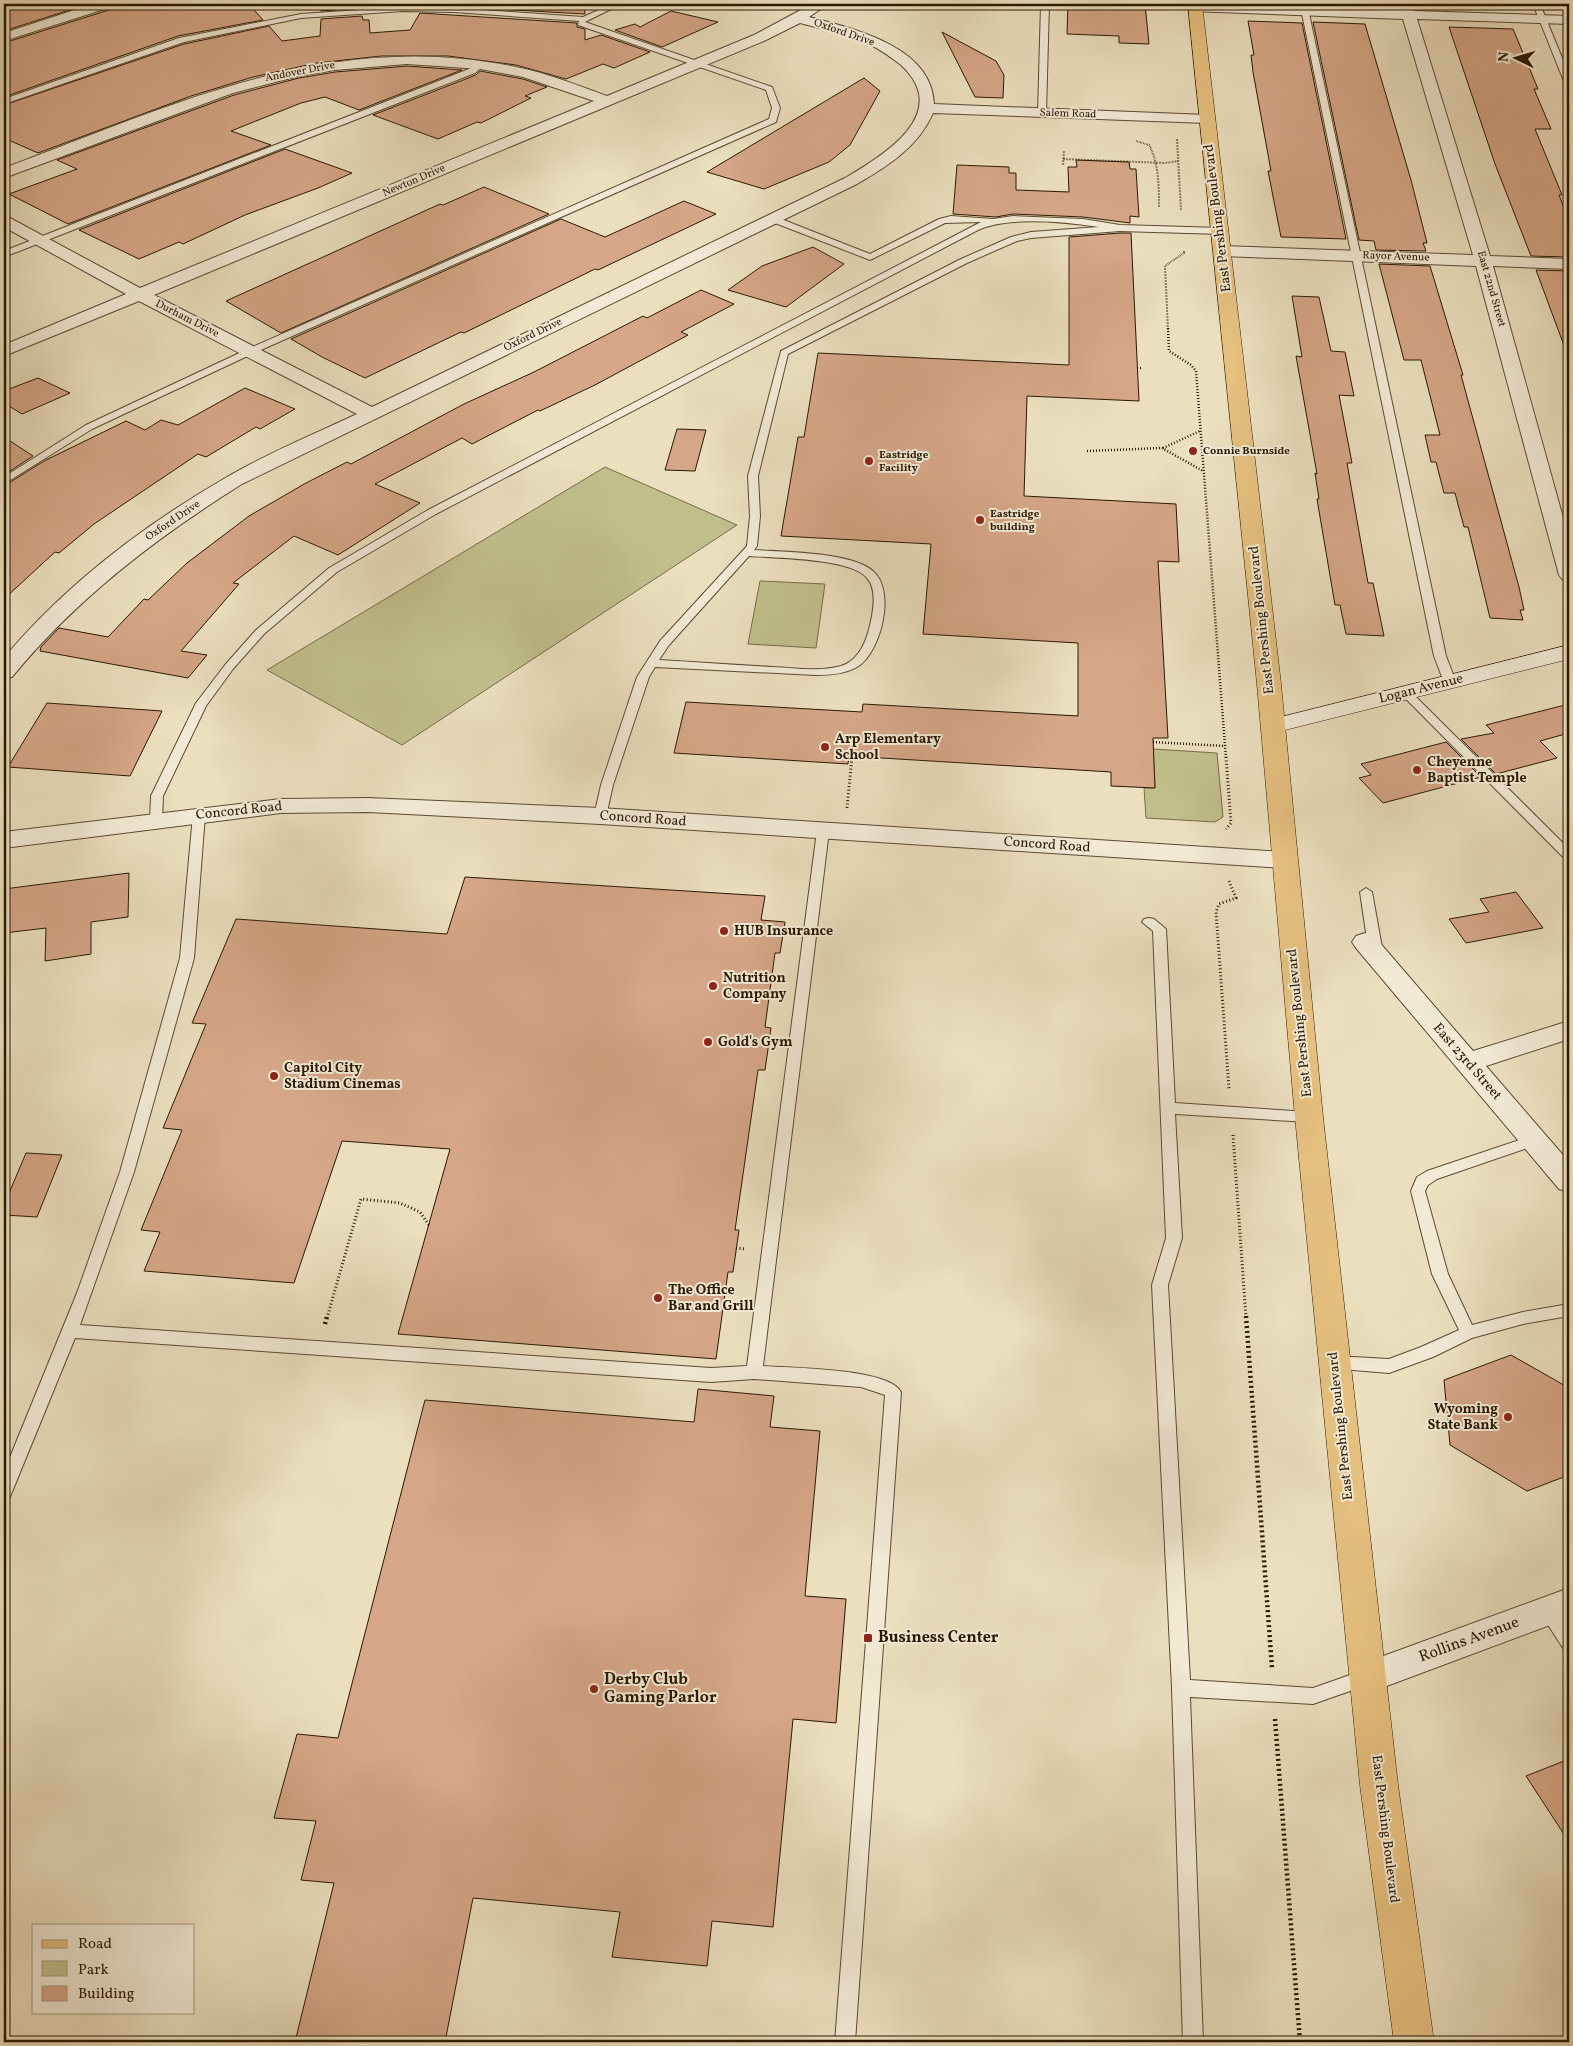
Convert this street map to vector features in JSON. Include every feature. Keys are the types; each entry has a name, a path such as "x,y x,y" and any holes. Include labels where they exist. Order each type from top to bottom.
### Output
{"main road":[{"name":"East Pershing Boulevard","path":"1195,6 1222,241 1273,726 1309,1117 1379,1785 1414,2042"},
{"name":"Logan Avenue","path":"1273,726 1569,652"}],"street":[{"path":"4,37 106,4"},
{"name":"Newton Drive","path":"4,352 759,38 821,4"},
{"path":"1195,6 1407,9 1542,20 1569,20"},
{"name":"East 22nd Street","path":"1407,9 1483,260 1569,575"},
{"name":"Oxford Drive","path":"4,672 16,657 84,588 147,538 235,480 875,168 909,140 928,108 927,93 921,78 895,53 874,42 798,18"},
{"name":"Andover Drive","path":"4,173 228,90 300,70 372,60 409,59 481,64 519,72 607,101"},
{"name":"Salem Road","path":"928,108 1207,119"},
{"name":"Durham Drive","path":"4,221 140,295 372,414"},
{"name":"Rayor Avenue","path":"1222,241 1354,255 1569,264"},
{"name":"Concord Road","path":"4,840 281,806 368,805 600,816 1284,860"},
{"name":"East 23rd Street","path":"1371,949 1569,1181"},
{"path":"1468,1062 1569,1030"},
{"name":"Rollins Avenue","path":"1368,1677 1558,1607"}],"lane":[{"path":"4,101 182,40 301,16 403,9 454,10 584,18 617,4"},
{"path":"1042,112 1045,4"},
{"path":"1536,4 1569,84"},
{"path":"1304,8 1354,255 1440,656 1450,682"},
{"path":"4,481 89,427 250,352 773,120 776,108 768,89 699,63 581,23 584,18"},
{"path":"4,254 472,71 481,64"},
{"path":"773,219 870,257 942,222 963,219 1083,222 1222,241"},
{"path":"156,820 156,796 200,705 229,667 260,632 333,570 440,507 966,232 997,220"},
{"path":"600,816 607,784 643,677 664,643 752,546 755,516 753,476 784,353 964,261 1014,239 1031,235 1120,228"},
{"path":"651,663 825,672 842,669 856,663 866,652 873,637 879,604 878,589 869,574 846,563 747,552"},
{"path":"1406,693 1569,856"},
{"path":"4,1492 85,1293 127,1172 187,958 199,815"},
{"path":"754,1372 823,830"},
{"path":"1366,892 1371,949"},
{"path":"1149,922 1159,929 1174,1238 1160,1285 1181,1688 1193,2042"},
{"path":"1167,1108 1309,1117"},
{"path":"1468,1333 1440,1274 1418,1191 1422,1180 1432,1175 1534,1140"},
{"path":"1334,1362 1389,1366 1428,1352 1468,1333 1523,1318 1569,1310"},
{"path":"70,1330 318,1348 408,1352 711,1375 754,1372 862,1380 872,1382 893,1392 845,2042"},
{"path":"1558,1607 1569,1642"},
{"path":"1181,1688 1313,1696 1368,1677"}],"path":[{"path":"1176,132 1181,214"},
{"path":"1131,139 1151,147 1159,194 1159,214"},
{"path":"1063,165 1064,150"},
{"path":"1063,159 1178,161"},
{"path":"1137,368 1143,368"},
{"path":"1088,452 1162,448 1200,431"},
{"path":"1162,448 1203,472"},
{"path":"1153,742 1225,746"},
{"path":"847,808 852,756"},
{"path":"318,1348 361,1199 400,1203 420,1212 428,1225"}],"green space":[{"path":"605,467 737,525 402,745 267,670"},
{"path":"760,581 825,584 816,648 748,644"},
{"path":"1153,749 1217,753 1223,817 1215,822 1146,818 1144,788 1155,788"}],"building":[{"path":"4,4 88,4 4,31"},
{"path":"115,4 249,4 263,20 178,36 4,97 4,43 112,9"},
{"path":"321,4 359,4 360,8 321,11"},
{"path":"478,4 584,4 585,14 478,8"},
{"path":"1068,4 1145,4 1149,44 1119,43 1119,36 1067,34"},
{"path":"671,11 718,22 662,47 615,30 635,24 640,27"},
{"path":"420,13 577,23 577,27 585,29 585,40 601,35 650,52 614,68 603,64 566,79 516,65 448,56 381,56 317,63 253,77 191,96 38,153 4,138 4,105 184,44 269,26 282,41 320,36 321,19 362,16 363,20 369,20 370,33 410,30"},
{"path":"1248,21 1302,23 1346,239 1281,237 1268,171 1271,171 1253,72 1251,55 1254,55"},
{"path":"1313,22 1365,24 1411,180 1427,243 1423,243 1426,251 1376,250 1374,241 1359,240"},
{"path":"1449,27 1513,29 1538,89 1534,89 1551,129 1535,129 1562,195 1559,195 1569,221 1569,257 1531,256 1495,164"},
{"path":"942,32 996,61 1004,75 1003,98 975,97"},
{"path":"407,66 462,70 359,110 325,97 301,103 231,131 271,145 68,224 9,194 77,169 57,160 234,95 299,78 335,72"},
{"path":"480,71 523,79 547,87 525,96 531,98 481,123 477,122 438,139 373,115 476,75"},
{"path":"864,78 880,91 850,145 829,162 764,189 707,172"},
{"path":"285,149 352,173 318,188 245,215 183,244 179,242 139,259 79,230"},
{"path":"1076,160 1129,162 1130,169 1136,169 1139,217 1130,216 1130,223 1083,217 1013,214 996,217 953,214 957,165 1009,167 1009,173 1016,173 1016,190 1069,192 1068,167 1077,167"},
{"path":"484,187 549,214 281,333 226,301 440,204 443,205"},
{"path":"684,201 716,214 365,378 291,339 561,219 605,237"},
{"name":"Eastridge building","path":"1131,233 1139,401 1027,396 1024,496 1176,504 1179,562 1158,561 1168,738 1153,738 1155,788 1111,786 1111,772 849,756 848,764 674,753 686,702 862,712 863,704 1078,716 1078,643 923,634 931,544 781,536 798,437 804,437 818,353 1069,365 1069,237"},
{"path":"813,247 844,264 786,307 728,290 762,266"},
{"path":"1379,264 1430,266 1463,375 1461,375 1519,587 1524,610 1520,610 1523,620 1490,618 1468,527 1464,527 1455,493 1444,493 1436,462 1431,462 1425,435 1440,435 1421,360 1404,360"},
{"path":"1536,270 1569,271 1569,350 1566,351"},
{"path":"701,290 734,304 681,332 688,335 595,385 540,411 538,410 472,444 462,438 375,484 420,503 338,555 294,536 233,583 239,584 181,651 207,655 188,678 40,651 41,647 59,628 108,637 144,599 148,600 187,563 249,516 347,462 351,464 464,404 534,372 643,316 647,318"},
{"path":"1292,296 1319,297 1331,351 1345,352 1354,396 1339,395 1352,463 1347,463 1368,583 1373,583 1384,636 1346,634 1340,605 1335,605 1317,499 1319,499 1315,473 1317,474 1296,356 1302,357"},
{"path":"38,378 70,393 22,414 4,403 4,391"},
{"path":"245,388 295,409 260,429 256,427 206,457 198,454 94,524 59,553 55,552 4,599 4,486 44,461 126,421 145,430 161,420 178,425"},
{"path":"677,429 706,430 695,471 665,470"},
{"path":"4,437 33,456 4,475"},
{"path":"47,703 162,711 130,776 8,767"},
{"path":"1569,704 1569,733 1540,741 1557,758 1496,774 1461,739 1494,733 1486,725"},
{"name":"Cheyenne Baptist Temple","path":"1446,742 1481,777 1383,803 1359,778 1371,775 1361,764"},
{"path":"129,873 128,917 91,922 91,954 45,961 46,928 4,933 4,889"},
{"path":"465,877 765,896 761,920 785,922 780,953 775,953 765,1027 771,1028 765,1070 758,1070 735,1230 739,1230 733,1272 728,1272 716,1359 398,1334 450,1149 342,1141 294,1283 144,1271 160,1232 141,1230 182,1130 163,1128 206,1024 192,1023 236,919 447,934"},
{"path":"1516,892 1543,928 1466,943 1449,919 1489,912 1480,899"},
{"path":"26,1153 62,1155 37,1217 4,1215 4,1205"},
{"name":"Wyoming State Bank","path":"1511,1355 1569,1388 1569,1475 1527,1491 1450,1445 1444,1380"},
{"name":"Derby Club Gaming Parlor","path":"698,1389 774,1396 770,1427 820,1431 805,1596 846,1599 836,1723 793,1719 773,1927 712,1921 707,1966 612,1957 620,1912 473,1898 445,2042 295,2042 334,1883 301,1880 316,1821 274,1818 297,1734 338,1738 425,1400 694,1422"},
{"path":"1569,1759 1569,1842 1526,1776"}],"place":[{"name":"Connie Burnside","path":"1193,451"},
{"name":"Eastridge Facility","path":"869,461"},
{"name":"Eastridge building","path":"980,520"},
{"name":"Arp Elementary School","path":"825,747"},
{"name":"Cheyenne Baptist Temple","path":"1417,770"},
{"name":"HUB Insurance","path":"724,931"},
{"name":"Nutrition Company","path":"713,986"},
{"name":"Gold's Gym","path":"708,1042"},
{"name":"Capitol City Stadium Cinemas","path":"274,1076"},
{"name":"The Office Bar and Grill","path":"658,1298"},
{"name":"Wyoming State Bank","path":"1508,1417"},
{"name":"Business Center","path":"868,1638"},
{"name":"Derby Club Gaming Parlor","path":"594,1689"}]}
